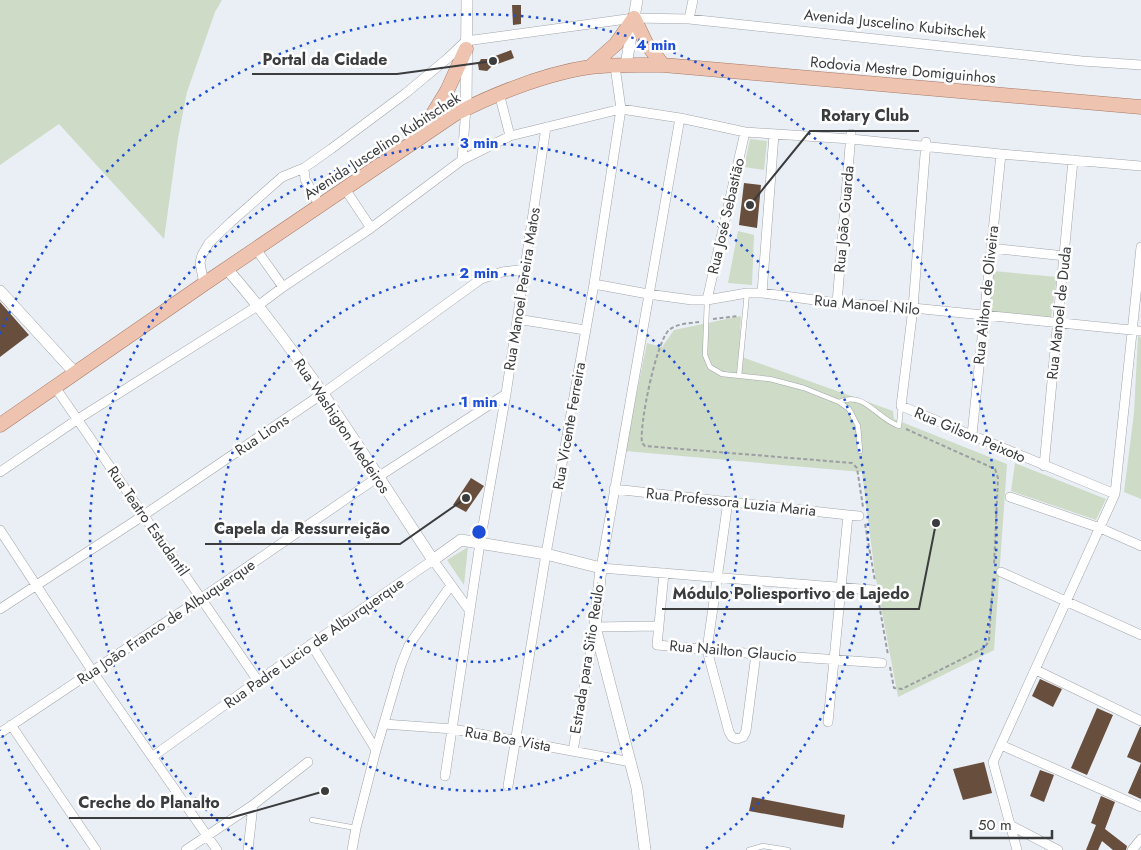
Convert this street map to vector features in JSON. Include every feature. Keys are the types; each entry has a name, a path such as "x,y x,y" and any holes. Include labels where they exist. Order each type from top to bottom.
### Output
{"main road":[{"path":"590,67 607,54 616,44 634,18 646,43 663,65"},
{"path":"419,137 447,91 466,45"},
{"name":"Avenida Juscelino Kubitschek","path":"0,425 419,137 466,108 521,85 590,67 663,65"},
{"name":"Rodovia Mestre Domiguinhos","path":"663,65 1141,107"}],"street":[{"path":"462,160 466,108 467,0"},
{"name":"Rua Vicente Ferreira","path":"508,786 546,554 594,284 621,109 621,65 637,0"},
{"path":"690,19 693,0"},
{"name":"Avenida Juscelino Kubitschek","path":"466,45 634,18 690,19 1073,60 1141,65"},
{"path":"200,286 200,263 208,243 282,177 304,168 406,93 466,45"},
{"path":"499,93 510,136"},
{"path":"0,472 78,419 259,305 371,228 462,160 510,136 621,109 680,118 745,132 851,137 1001,154 1141,166"},
{"path":"680,118 601,568 842,588 875,588"},
{"name":"Rua Manoel Pereira Matos","path":"445,776 480,543 506,394 546,127"},
{"name":"Rua José Sebastião","path":"707,300 745,132"},
{"path":"762,294 774,134"},
{"name":"Rua João Guarda","path":"837,303 851,137"},
{"name":"Rua Gilson Peixoto","path":"926,144 913,308 901,406 1115,494"},
{"name":"Rua Ailton de Oliveira","path":"972,435 1001,154"},
{"name":"Rua Manoel de Duda","path":"1044,466 1073,160"},
{"path":"304,168 305,179 320,206"},
{"path":"345,189 371,228"},
{"path":"1017,850 993,762 1115,494 1137,330 1141,247"},
{"path":"991,248 1065,256"},
{"path":"256,249 283,287"},
{"name":"Rua Washigton Medeiros","path":"227,268 259,305 322,394 433,560 470,611"},
{"name":"Rua Lions","path":"0,609 35,584 144,515 322,394 481,279 502,272 525,269"},
{"name":"Rua Manoel Nilo","path":"594,284 692,300 707,300 747,293 762,294 837,303 913,308 1137,330"},
{"path":"0,291 76,374"},
{"path":"517,319 585,330"},
{"name":"Rua Teatro Estudantil","path":"55,387 258,680"},
{"name":"Rua João Franco de Albuquerque","path":"0,733 93,672 378,477 506,394"},
{"name":"Rua Professora Luzia Maria","path":"614,489 863,517"},
{"path":"1010,497 1100,528 1141,546"},
{"path":"728,501 707,650 728,732 737,739 743,737 746,731 756,654"},
{"path":"828,722 848,515"},
{"path":"0,530 93,672 217,850"},
{"name":"Rua Padre Lucio de Alburquerque","path":"152,756 258,680 461,540 546,554 601,568"},
{"name":"Estrada para Sitio Reulo","path":"573,751 595,627 601,568"},
{"path":"1002,572 1141,635"},
{"name":"Rua Nailton Glaucio","path":"664,573 657,645 882,663"},
{"path":"352,850 376,750 401,665 409,645 451,584"},
{"path":"644,850 637,788 595,627 659,626"},
{"path":"311,644 376,750"},
{"path":"1036,670 1141,721"},
{"name":"Rua Boa Vista","path":"384,724 453,729 631,762"},
{"path":"11,725 96,850"},
{"path":"1001,744 1141,807"},
{"path":"186,850 252,806 308,762"},
{"path":"248,850 252,806"},
{"path":"1010,825 1058,850"},
{"path":"1132,850 1141,839"}],"lane":[{"path":"739,376 747,293"},
{"path":"707,300 705,355 707,361 716,372 770,379 804,388 838,402 849,409 858,426 860,452"},
{"path":"838,402 847,398 868,404 886,420 899,426 901,406"},
{"path":"312,820 356,828"},
{"path":"749,850 763,846 788,850"}],"path":[{"path":"745,315 706,320 674,327 669,330 661,341 647,398 642,444 645,446 852,463 857,468 863,517 894,688 902,689 984,648 989,641 998,478 995,469 899,426"}],"green space":[{"path":"0,0 222,0 215,12 187,92 178,138 164,239 59,124 0,165"},
{"path":"750,139 767,141 764,170 744,167"},
{"path":"738,231 754,235 752,285 728,283"},
{"path":"993,271 1057,277 1051,318 989,312"},
{"path":"741,316 739,356 893,411 894,419 1007,464 994,650 898,697 875,574 862,472 625,451 647,343 662,347 674,330"},
{"path":"1138,336 1141,337 1141,499 1124,492 1134,413"},
{"path":"1015,463 1106,499 1096,520 1011,491"},
{"path":"468,547 464,585 447,560"}],"building":[{"path":"512,5 521,5 521,24 513,25"},
{"path":"511,50 514,58 492,66 487,71 479,70 478,64 481,59 487,59"},
{"path":"744,183 761,185 757,228 739,225"},
{"path":"0,302 29,335 0,357"},
{"path":"471,478 484,486 466,512 453,505"},
{"path":"1040,679 1062,689 1053,707 1032,696"},
{"path":"1097,708 1113,715 1087,775 1071,768"},
{"path":"1141,727 1141,763 1127,757"},
{"path":"984,762 992,793 963,800 953,769"},
{"path":"1141,763 1141,799 1128,793"},
{"path":"1040,770 1054,775 1044,802 1030,796"},
{"path":"1101,796 1115,802 1105,829 1127,846 1126,850 1113,850 1102,841 1098,850 1086,850 1096,825 1091,823"},
{"path":"752,797 845,815 843,828 749,811"}],"place":[{"name":"Portal da Cidade","path":"493,61"},
{"name":"Rotary Club","path":"750,205"},
{"name":"Capela da Ressurreição","path":"466,498"},
{"name":"Módulo Poliesportivo de Lajedo","path":"936,523"},
{"name":"Creche do Planalto","path":"325,791"}]}
